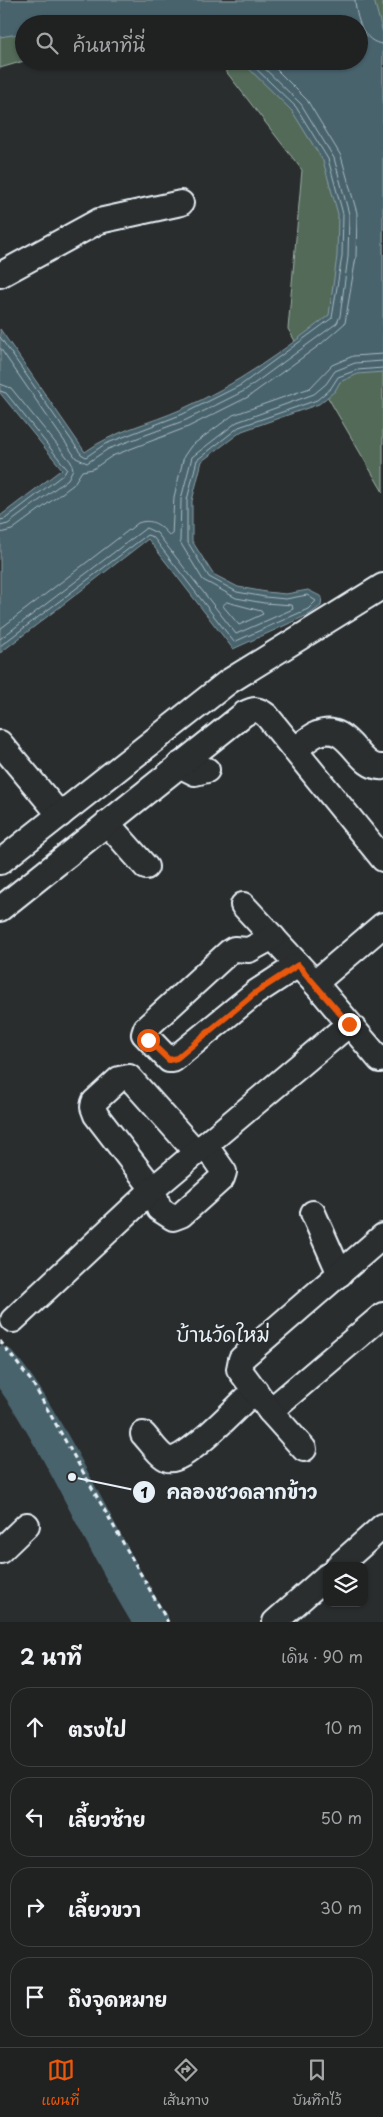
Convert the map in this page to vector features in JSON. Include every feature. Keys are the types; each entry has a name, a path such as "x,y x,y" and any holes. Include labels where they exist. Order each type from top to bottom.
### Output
{"street":[{"path":"0,275 99,222 181,203"},
{"path":"0,862 228,682 383,586"},
{"path":"0,909 244,714 254,709 260,710 267,716 383,859"},
{"path":"295,750 316,734 330,730 341,736 371,765 383,767"},
{"path":"0,743 60,815"},
{"path":"180,765 195,773 207,770"},
{"path":"107,823 146,867"},
{"path":"243,905 315,984 380,1060"},
{"path":"315,984 383,925"},
{"path":"273,937 249,950 234,949 229,952 146,1028 144,1034 148,1040 169,1060 177,1058 255,993 298,965"},
{"path":"14,1320 73,1267 153,1189 349,1024"},
{"path":"130,1077 200,1149 224,1172 222,1178 181,1215 173,1218 164,1214 159,1209 153,1189 96,1115 93,1107 94,1102 119,1079 130,1077"},
{"path":"313,1213 340,1274"},
{"path":"304,1449 270,1411 239,1369 241,1359 340,1274 379,1246"},
{"path":"270,1411 383,1316"},
{"path":"143,1434 166,1459 173,1460 189,1452 254,1390"},
{"path":"0,1551 27,1525"},
{"path":"342,1562 383,1526"},
{"path":"275,1622 323,1580"}],"path":[{"path":"0,1341 32,1382 168,1622"}],"green space":[{"path":"0,0 383,0 383,492 288,329 302,170 225,70 368,70 368,15 15,15 15,64 0,68"}],"water":[{"path":"0,0 374,0 383,33 383,372 358,374 340,382 335,391 319,404 242,431 202,461 192,501 192,541 213,574 238,587 266,592 286,594 308,590 322,597 321,606 310,614 233,649 148,539 0,653 0,516 62,469 0,393 0,329 85,452 108,438 202,400 276,355 329,315 337,256 338,214 323,161 292,111 250,70 368,70 368,15 15,15 15,34 0,37"}],"waterway":[{"path":"0,1363 22,1392 41,1423 125,1579 151,1622"}],"place":[{"name":"คลองชวดลากข้าว","path":"72,1477"}],"district":[{"name":"บ้านวัดใหม่","path":"223,1334"}],"route":[{"path":"148,1040 169,1060 173,1060 255,993 298,965 349,1024"}]}
